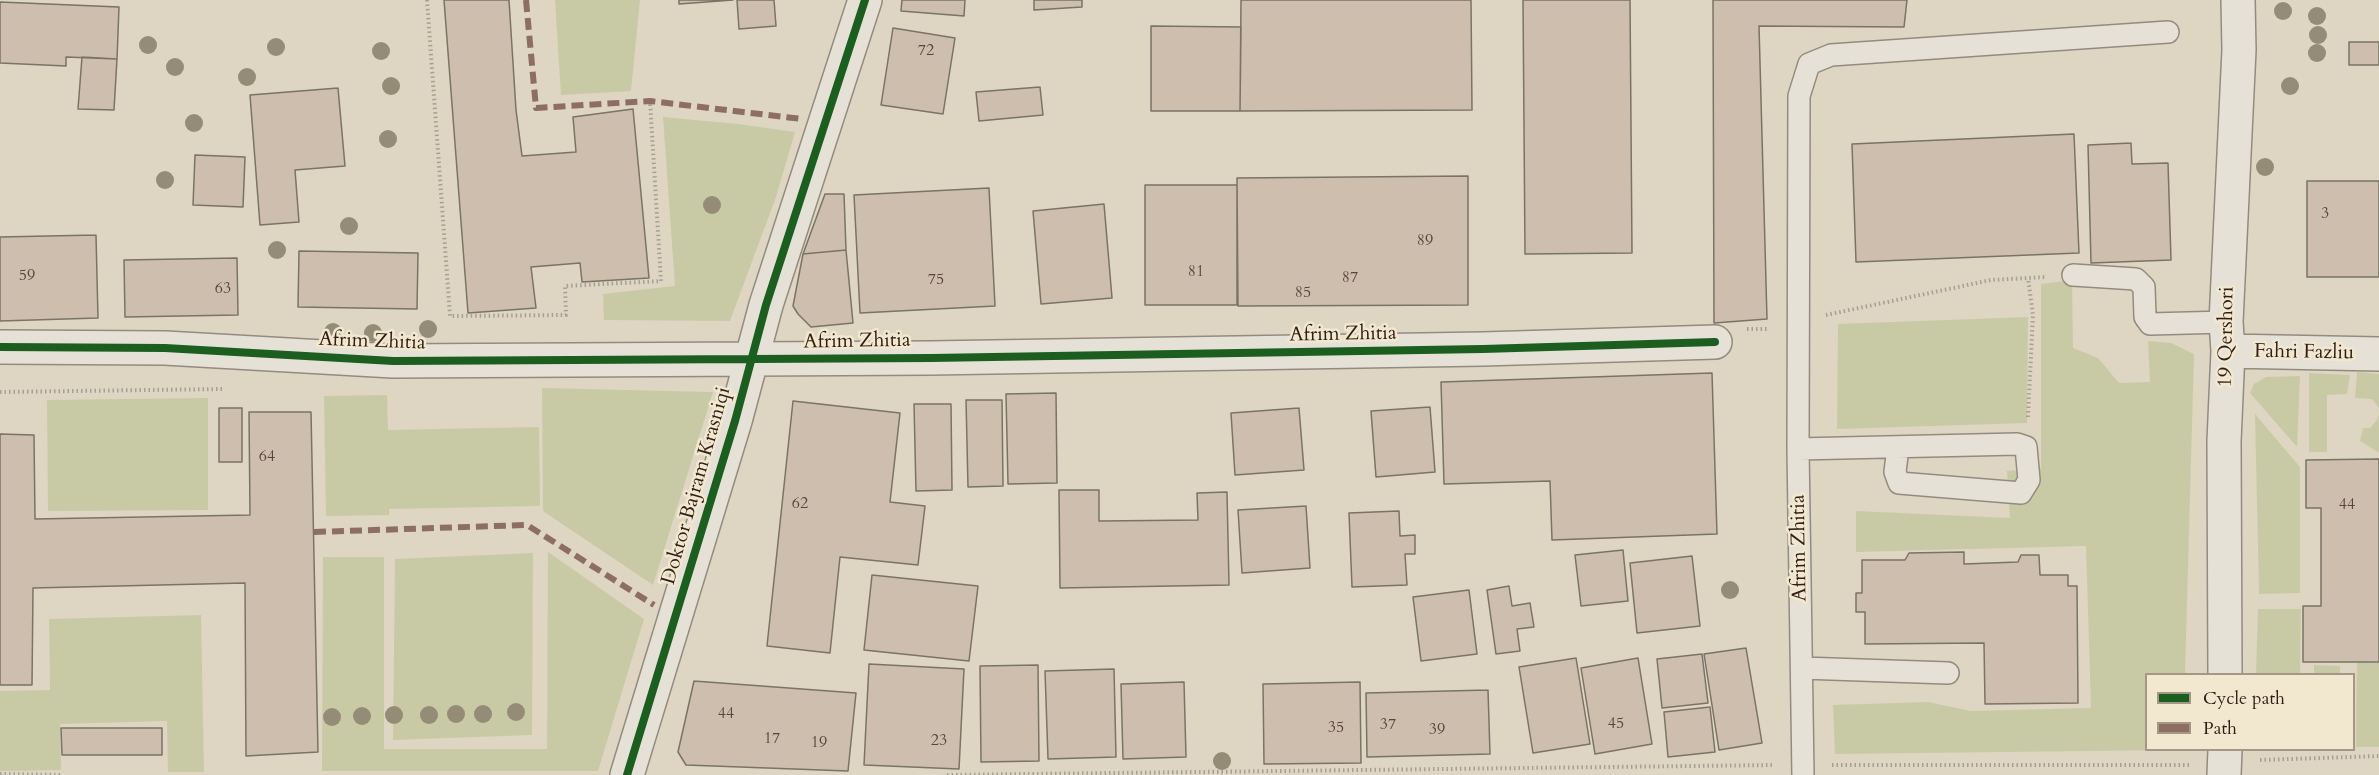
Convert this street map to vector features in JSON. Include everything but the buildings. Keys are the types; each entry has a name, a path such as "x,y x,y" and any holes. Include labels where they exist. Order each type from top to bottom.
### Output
{"street":[{"name":"Doktor Bajram Krasniqi","path":"627,775 735,422 751,358 865,0"},
{"name":"19 Qershori","path":"2225,673 2224,441 2238,0"},
{"name":"Fahri Fazliu","path":"2227,337 2379,354"},
{"name":"Afrim Zhitia","path":"0,347 165,348 393,361 920,358 1715,342"}],"lane":[{"name":"Afrim Zhitia","path":"1803,770 1798,449 1799,96 1809,64 1831,55 2168,32"},
{"path":"2073,275 2136,279 2144,287 2145,317 2150,324 2227,337"},
{"path":"1798,449 2017,444 2026,447 2029,480 2022,493 1899,483 1895,472 1898,447"},
{"path":"1802,668 1948,674"}],"path":[{"path":"427,0 450,316 566,315 565,286 661,281 650,101"},
{"path":"1798,321 1991,280 2073,275"},
{"path":"2026,447 2034,315 2028,278"},
{"path":"947,775 1458,768 1803,770 2183,765 2379,756"},
{"path":"0,774 63,775"}],"green space":[{"path":"555,0 640,0 631,91 561,95"},
{"path":"663,117 795,132 776,197 730,321 604,320 603,294 675,286"},
{"path":"2072,280 2073,348 2098,358 2119,383 2150,382 2148,341 2171,343 2194,354 2185,673 2145,673 2145,750 1835,754 1833,705 1928,702 1971,711 2091,708 2086,546 1856,552 1856,511 2010,518 2007,471 2041,468 2041,284"},
{"path":"2028,317 2027,423 1837,429 1838,324"},
{"path":"2357,372 2379,374 2379,408 2372,399 2355,398"},
{"path":"2309,373 2350,375 2347,394 2327,395 2327,452 2309,452"},
{"path":"2300,376 2297,447 2250,393 2254,384 2266,377"},
{"path":"542,388 713,392 653,585 543,511"},
{"path":"387,395 388,430 539,427 540,506 389,509 389,515 326,516 324,396"},
{"path":"208,398 208,510 48,511 47,400"},
{"path":"2379,413 2379,453 2360,441 2363,428 2370,428 2377,420"},
{"path":"2255,414 2300,467 2300,593 2259,594"},
{"path":"548,552 644,619 598,771 322,771 323,557 384,557 384,749 547,749"},
{"path":"533,553 532,735 393,740 395,559"},
{"path":"2258,609 2301,609 2300,673 2256,673"},
{"path":"201,615 204,772 168,772 167,721 60,724 61,770 0,771 0,691 50,690 49,619"},
{"path":"2357,662 2379,663 2379,747 2356,747"},
{"path":"2314,665 2340,666 2340,673 2314,673"}],"marked path":[{"path":"526,0 536,108 650,101 802,119"},
{"path":"314,532 527,525 654,605"}],"cycle path":[{"path":"627,775 735,421 766,305 865,0"},
{"path":"0,347 165,348 393,361 931,358 1483,349 1715,342"}]}
